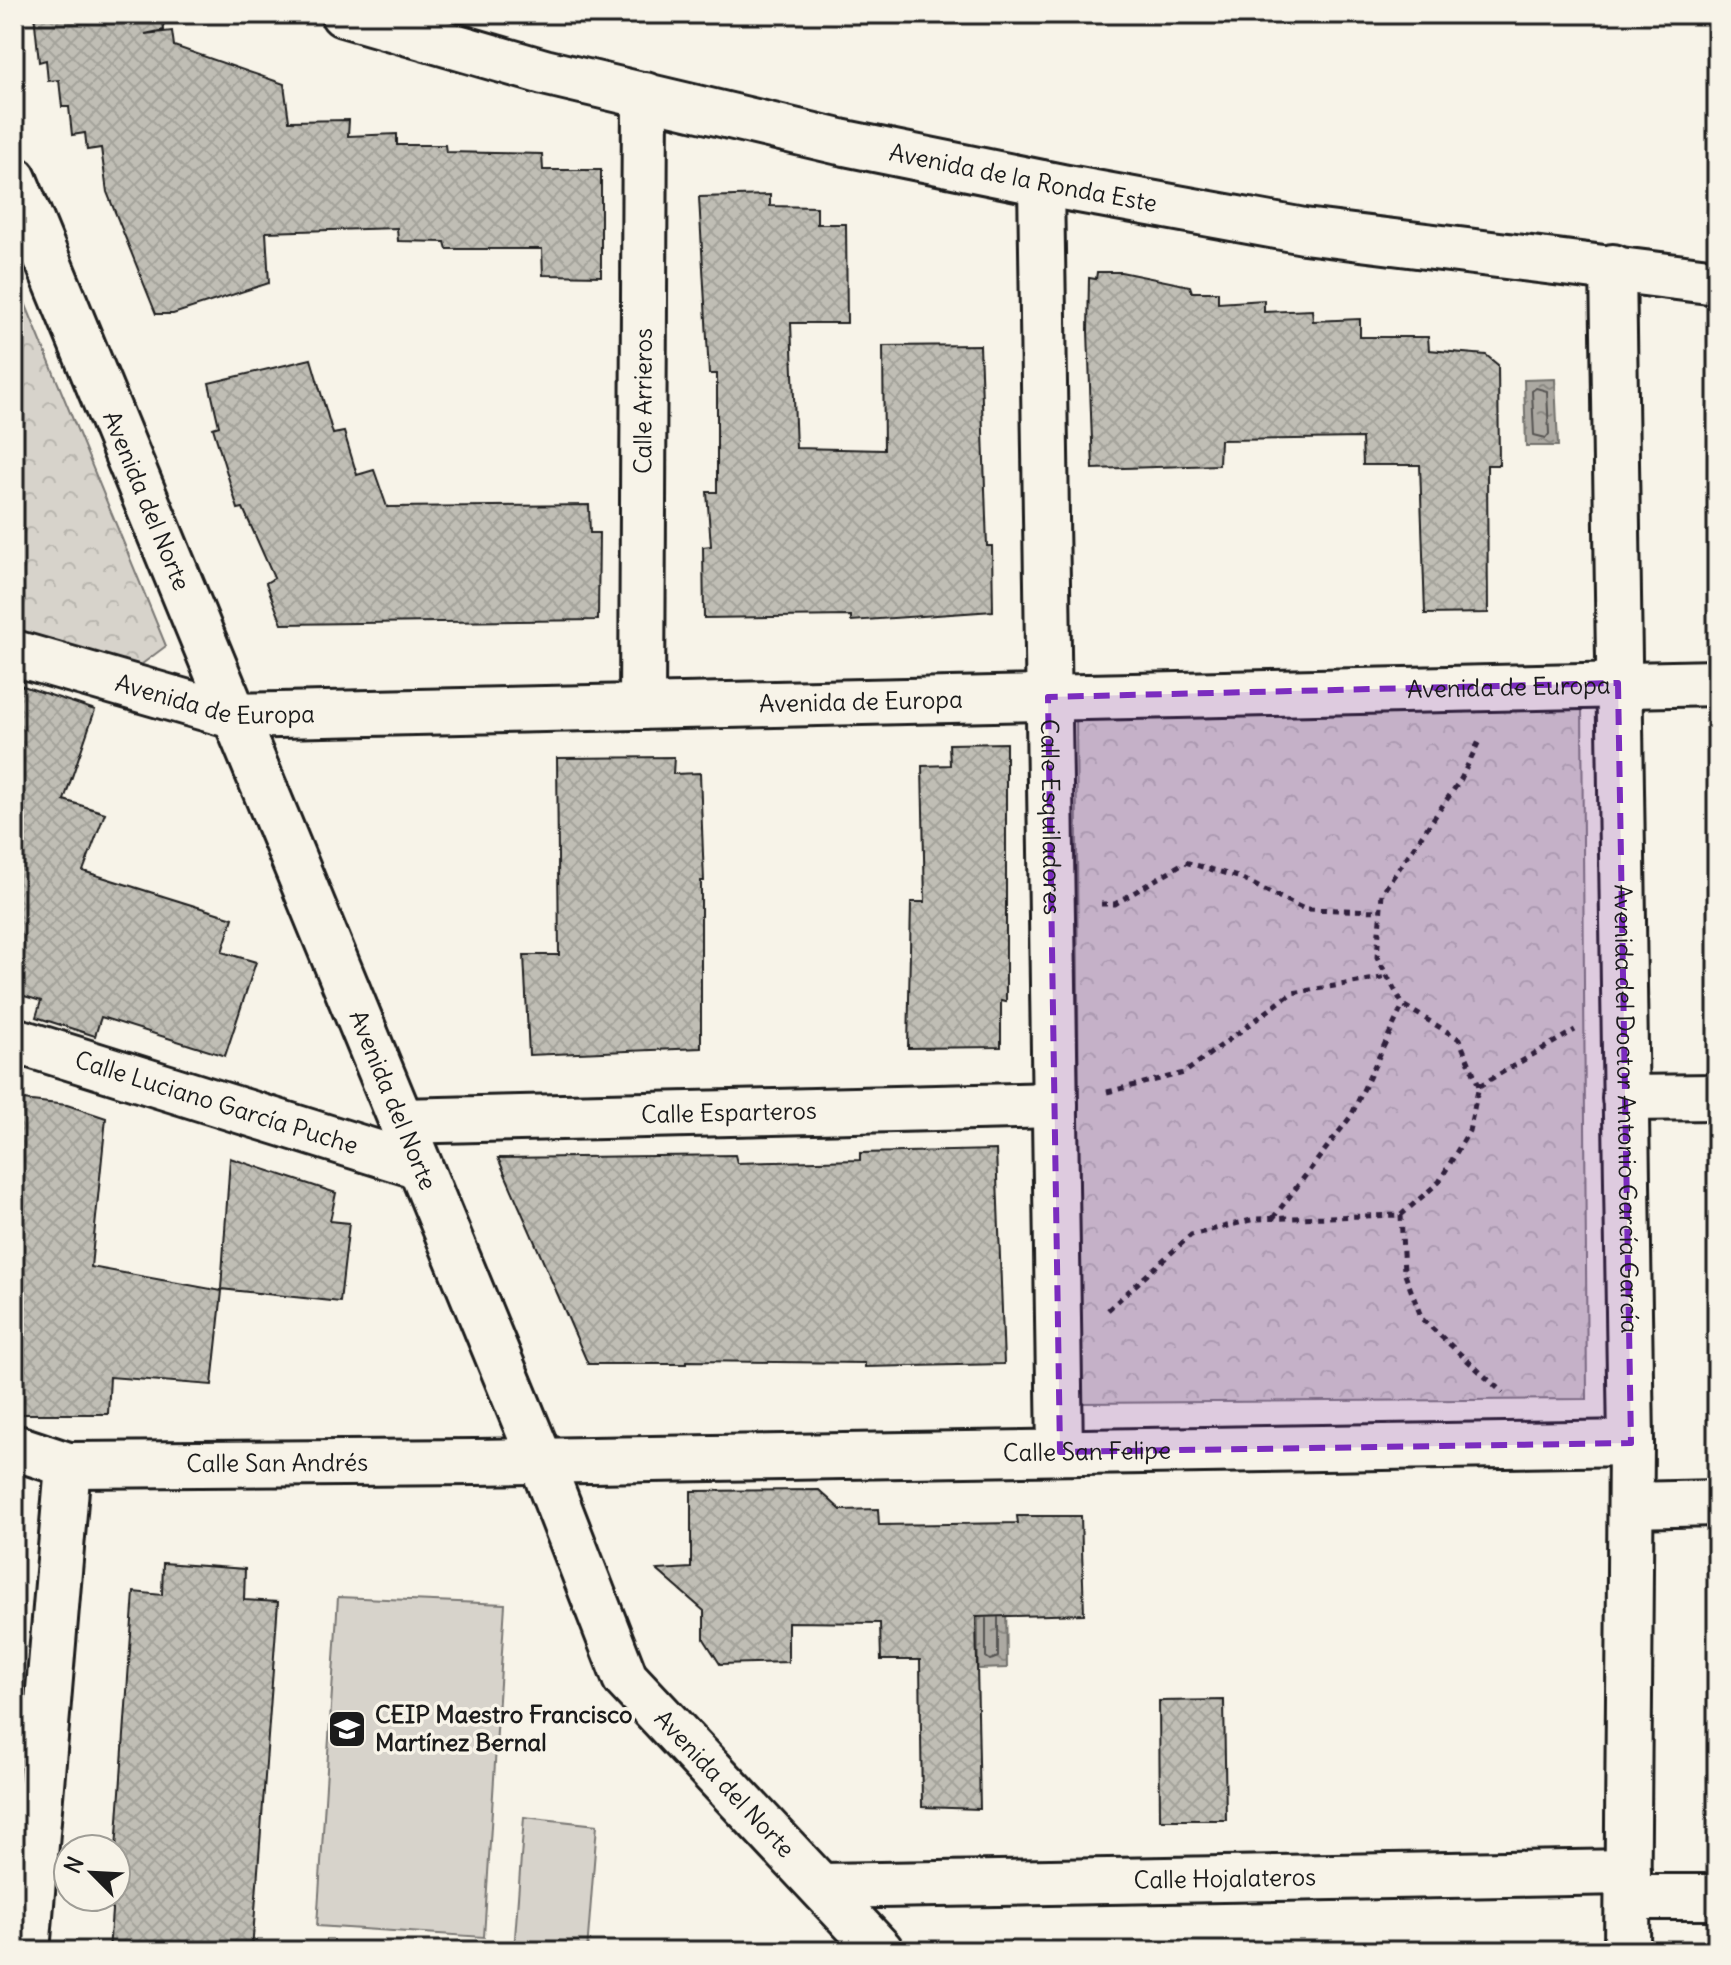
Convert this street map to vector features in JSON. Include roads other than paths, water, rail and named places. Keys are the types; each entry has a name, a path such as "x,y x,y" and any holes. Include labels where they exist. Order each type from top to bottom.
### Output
{"street":[{"name":"Avenida de la Ronda Este","path":"343,14 544,72 840,142 1041,183 1304,231 1717,282"},
{"name":"Calle Arrieros","path":"642,707 645,95"},
{"name":"Avenida del Norte","path":"14,179 541,1461 625,1678 838,1917 881,1951"},
{"name":"Calle Esquiladores","path":"1041,183 1060,1452"},
{"name":"Avenida del Doctor Antonio García García","path":"1613,267 1631,1443 1627,1951"},
{"name":"Avenida de Europa","path":"14,653 233,716 1717,683"},
{"name":"Calle Luciano García Puche","path":"14,1040 419,1166"},
{"path":"1625,1098 1717,1097"},
{"name":"Calle Esparteros","path":"401,1121 1055,1105"},
{"name":"Calle San Felipe","path":"541,1461 1631,1443"},
{"name":"Calle San Andrés","path":"14,1447 68,1465 541,1461"},
{"path":"27,1951 68,1465"},
{"path":"1631,1505 1717,1503"},
{"name":"Calle Hojalateros","path":"838,1917 1628,1885 1717,1897"}],"water":[{"path":"1555,379 1558,446 1526,446 1524,380"},
{"path":"978,1600 1006,1601 1007,1668 978,1669"}],"place":[{"name":"CEIP Maestro Francisco Martínez Bernal","path":"347,1729"}]}
